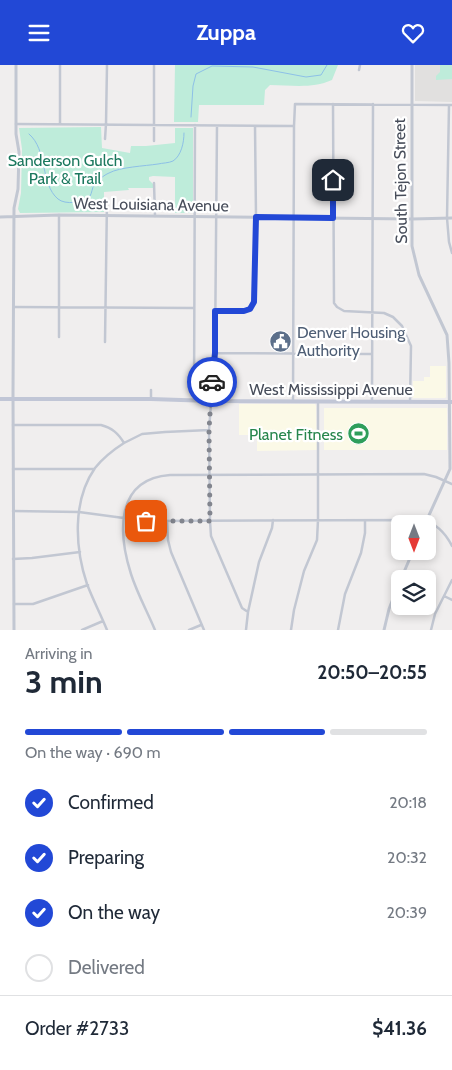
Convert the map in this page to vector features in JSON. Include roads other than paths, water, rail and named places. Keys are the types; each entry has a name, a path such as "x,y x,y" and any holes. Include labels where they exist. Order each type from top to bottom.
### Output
{"main road":[{"name":"West Mississippi Avenue","path":"0,399 451,402"}],"street":[{"path":"14,630 14,208 18,189 19,152 16,124 16,65"},
{"path":"60,65 60,124"},
{"path":"105,139 107,65"},
{"path":"154,65 154,141"},
{"path":"359,70 360,65"},
{"name":"South Tejon Street","path":"412,65 412,246 419,275 447,335 451,363 450,469 429,515"},
{"path":"293,401 295,104 450,105 449,242 452,253"},
{"path":"333,104 334,303 344,311 384,313 393,317 402,326 409,341 411,351 410,402"},
{"path":"372,401 373,104"},
{"path":"16,124 294,126"},
{"path":"194,400 195,125"},
{"path":"217,126 215,353 209,430 210,521 211,536 220,558 242,608 248,612"},
{"path":"215,311 244,311 250,309 254,302 256,217 255,126"},
{"path":"154,183 154,216"},
{"path":"105,342 107,200"},
{"path":"59,215 59,337"},
{"name":"West Louisiana Avenue","path":"0,217 59,215 450,218"},
{"path":"14,307 194,308"},
{"path":"215,353 371,353"},
{"path":"151,390 151,399"},
{"path":"291,630 304,571 317,540 318,401"},
{"path":"13,425 101,425 113,430 124,443"},
{"path":"107,630 88,585 80,552 78,532 79,512 84,491 94,469 107,455 124,443 142,434 209,430"},
{"path":"13,469 94,469"},
{"path":"155,630 129,568 123,530 129,499 136,489 154,478 163,476 210,475 424,474 452,484"},
{"path":"13,511 79,512 146,521 391,520"},
{"path":"246,630 259,562 272,528 273,520"},
{"path":"338,630 345,594 361,553 365,533 365,520"},
{"path":"167,521 171,552 204,630"},
{"path":"436,527 441,530 452,547"},
{"path":"14,559 80,552"},
{"path":"431,630 435,614 452,580"},
{"path":"14,604 33,604 88,585"},
{"path":"444,596 452,600"},
{"path":"384,630 391,604"},
{"path":"82,630 103,621"},
{"path":"189,630 201,625"}],"waterway":[{"path":"191,117 193,86 196,74 212,66 253,67 306,77 321,75 327,65"},
{"path":"29,134 39,149 52,193 61,201 69,203 79,202 90,196 93,186 105,175 114,171 173,161 182,149 184,133"}],"place":[{"name":"Denver Housing Authority","path":"281,341"},
{"name":"Planet Fitness","path":"359,434"}],"park label":[{"name":"Sanderson Gulch Park & Trail","path":"65,169"}]}
